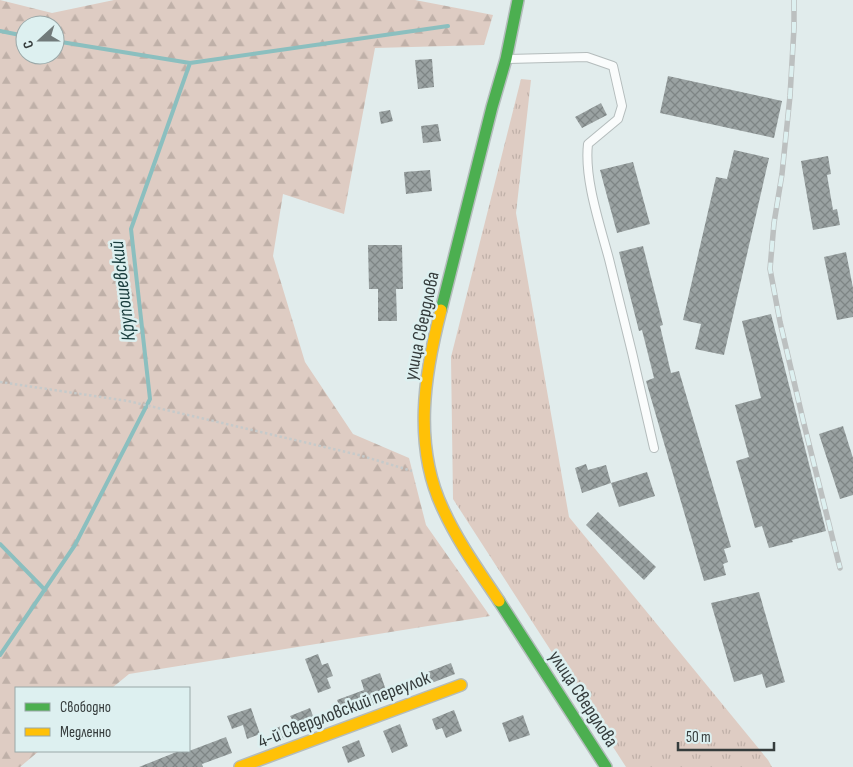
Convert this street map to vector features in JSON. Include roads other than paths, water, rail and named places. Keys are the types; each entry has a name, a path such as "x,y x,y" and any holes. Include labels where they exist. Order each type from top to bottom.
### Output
{"main road":[{"name":"улица Свердлова","path":"518,0 506,59 492,107 430,353 426,383 426,452 430,476 442,508 466,551 606,767"},
{"path":"506,59 526,0"},
{"name":"4-й Свердловский переулок","path":"240,767 461,684"}],"lane":[{"path":"506,59 587,57 613,66 622,106 618,119 588,144 586,159 594,202 638,371 654,448"}],"waterway":[{"name":"Крупошевский","path":"0,655 75,545 150,399 131,229 190,63 448,26"},
{"path":"0,31 15,34"},
{"path":"65,43 190,63"},
{"path":"0,544 45,590"}],"railway":[{"path":"794,0 790,96 770,269 780,322 840,568"}]}
